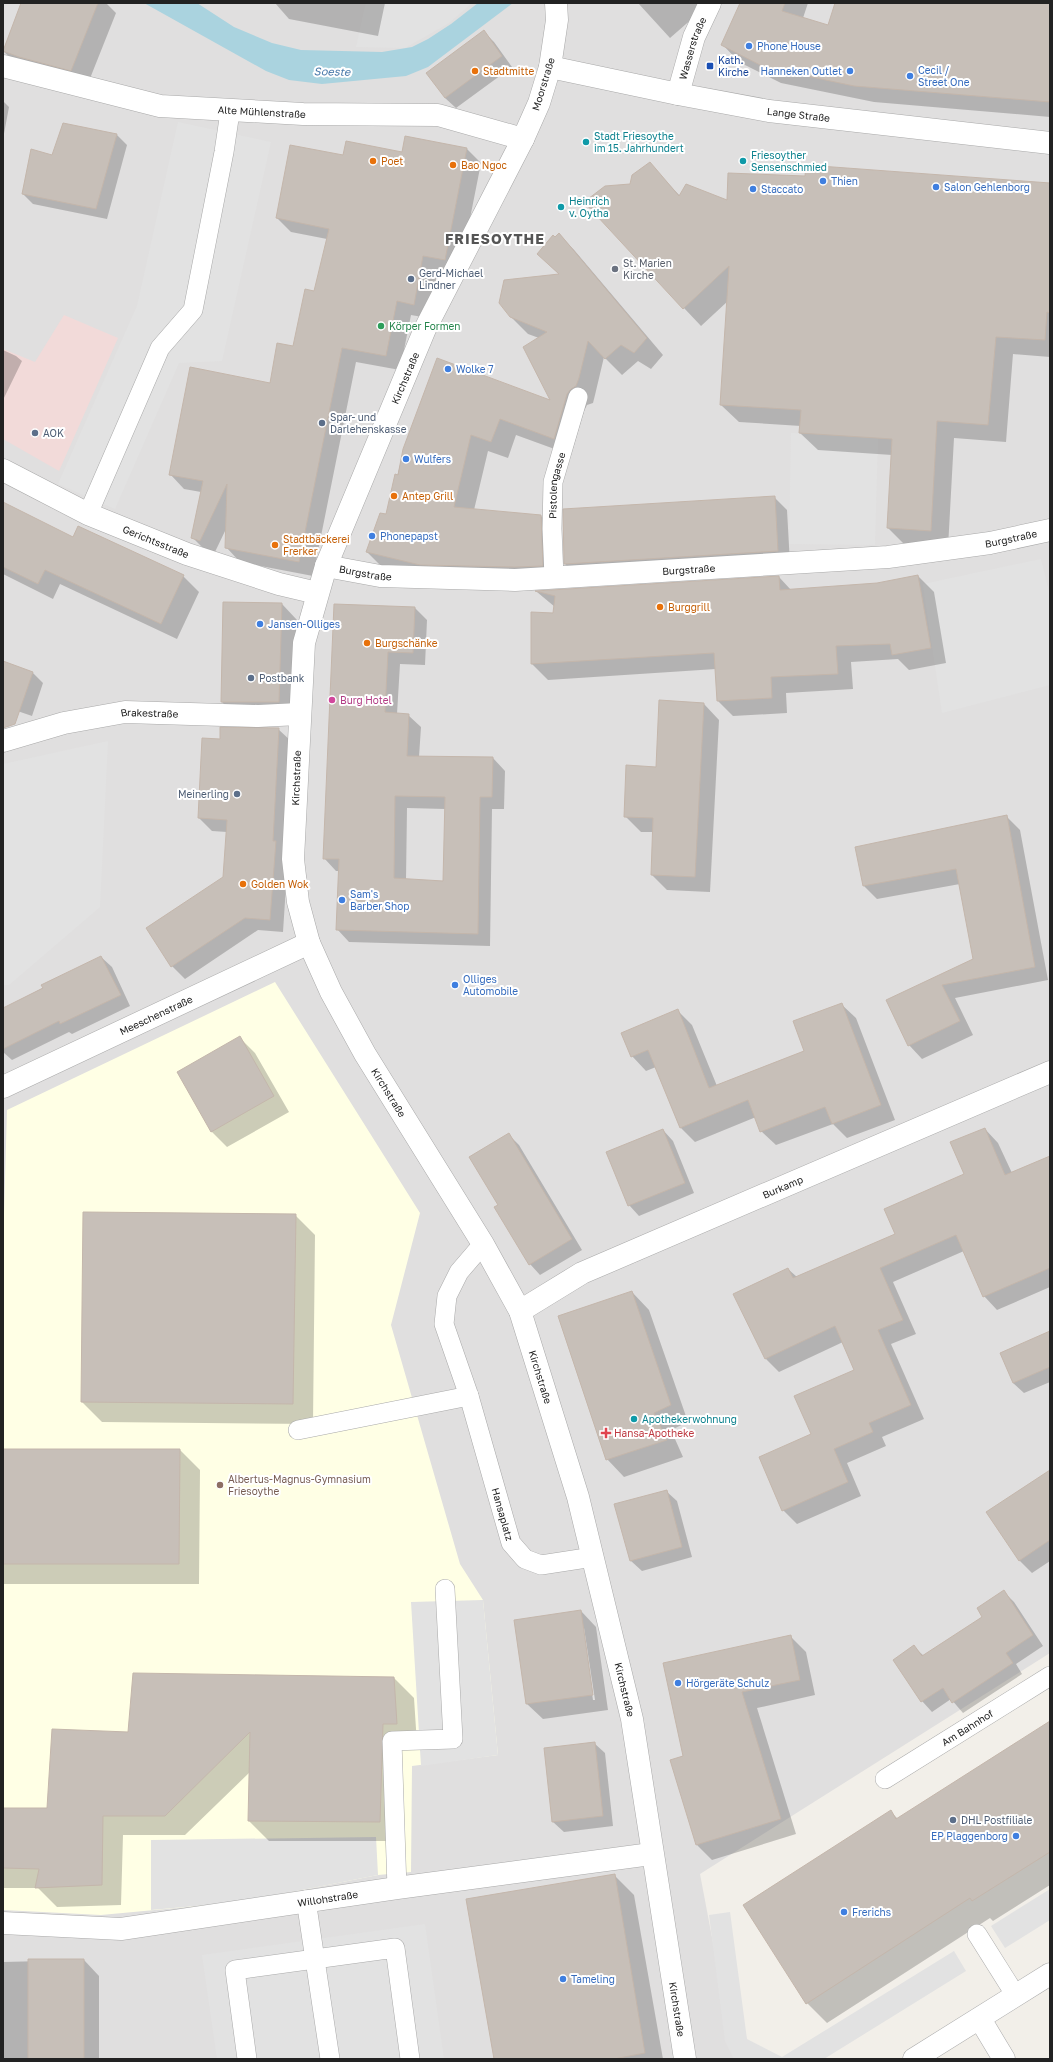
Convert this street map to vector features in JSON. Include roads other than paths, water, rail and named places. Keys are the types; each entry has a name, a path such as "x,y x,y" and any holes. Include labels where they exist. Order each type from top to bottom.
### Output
{"street":[{"name":"Moorstraße","path":"523,139 539,103 550,67 557,20 556,3"},
{"name":"Wasserstraße","path":"678,94 694,37 710,3"},
{"name":"Alte Mühlenstraße","path":"3,66 160,106 230,112 438,115 523,139"},
{"name":"Lange Straße","path":"550,67 768,111 1050,143"},
{"name":"Kirchstraße","path":"523,139 425,329 326,566 317,593 304,643 299,714 293,859 298,902 309,943 331,992 365,1054 483,1244 520,1311 578,1497 632,1719 651,1854 685,2059"},
{"name":"Gerichtsstraße","path":"3,470 88,514 187,554 279,584 317,593"},
{"name":"Burgstraße","path":"326,566 380,576 515,580 888,557 990,543 1050,530"},
{"name":"Brakestraße","path":"3,741 64,722 125,712 258,716 299,714"},
{"name":"Meeschenstraße","path":"3,1087 220,983 309,943"},
{"name":"Burkamp","path":"520,1311 582,1273 1050,1072"},
{"name":"Willohstraße","path":"3,1923 121,1929 306,1900 651,1854"},
{"path":"914,2059 1050,1974"},
{"path":"980,2019 1004,2059"}],"lane":[{"path":"88,514 160,348 193,310 224,152 230,112"},
{"name":"Pistolengasse","path":"554,577 552,529 553,482 578,397"},
{"name":"Hansaplatz","path":"483,1244 459,1272 447,1296 444,1324 469,1396 511,1544 525,1559 541,1566 593,1557"},
{"path":"298,1430 469,1396"},
{"path":"397,1888 392,1741 453,1739 445,1589"},
{"name":"Am Bahnhof","path":"885,1779 1050,1676"},
{"path":"306,1900 330,2059"},
{"path":"977,1934 1016,1996"},
{"path":"247,2059 235,1970 395,1948 410,2059"}],"water":[{"name":"Soeste","path":"144,3 197,3 234,27 272,43 301,50 382,52 412,47 428,39 451,24 478,3 513,3 428,67 406,76 322,84 289,80 266,71"}],"place":[{"name":"Phone House","path":"749,46"},
{"name":"Kath. Kirche","path":"710,66"},
{"name":"Stadtmitte","path":"475,71"},
{"name":"Hanneken Outlet","path":"850,71"},
{"name":"Cecil / Street One","path":"910,76"},
{"name":"Stadt Friesoythe im 15. Jahrhundert","path":"586,142"},
{"name":"Poet","path":"373,161"},
{"name":"Friesoyther Sensenschmied","path":"743,161"},
{"name":"Bao Ngoc","path":"453,165"},
{"name":"Thien","path":"823,181"},
{"name":"Salon Gehlenborg","path":"936,187"},
{"name":"Staccato","path":"753,189"},
{"name":"Heinrich v. Oytha","path":"561,207"},
{"name":"St. Marien Kirche","path":"615,269"},
{"name":"Gerd-Michael Lindner","path":"411,279"},
{"name":"Körper Formen","path":"381,326"},
{"name":"Wolke 7","path":"448,369"},
{"name":"Spar- und Darlehenskasse","path":"322,423"},
{"name":"AOK","path":"35,433"},
{"name":"Wulfers","path":"406,459"},
{"name":"Antep Grill","path":"394,496"},
{"name":"Phonepapst","path":"372,536"},
{"name":"Stadtbäckerei Frerker","path":"275,545"},
{"name":"Burggrill","path":"660,607"},
{"name":"Jansen-Olliges","path":"260,624"},
{"name":"Burgschänke","path":"367,643"},
{"name":"Postbank","path":"251,678"},
{"name":"Burg Hotel","path":"332,700"},
{"name":"Meinerling","path":"237,794"},
{"name":"Golden Wok","path":"243,884"},
{"name":"Sam's Barber Shop","path":"342,900"},
{"name":"Olliges Automobile","path":"455,985"},
{"name":"Apothekerwohnung","path":"634,1419"},
{"name":"Hansa-Apotheke","path":"606,1433"},
{"name":"Albertus-Magnus-Gymnasium Friesoythe","path":"220,1485"},
{"name":"Hörgeräte Schulz","path":"678,1683"},
{"name":"DHL Postfiliale","path":"953,1820"},
{"name":"EP Plaggenborg","path":"1016,1836"},
{"name":"Frerichs","path":"844,1912"},
{"name":"Tameling","path":"563,1979"}],"district":[{"name":"FRIESOYTHE","path":"495,238"}]}
